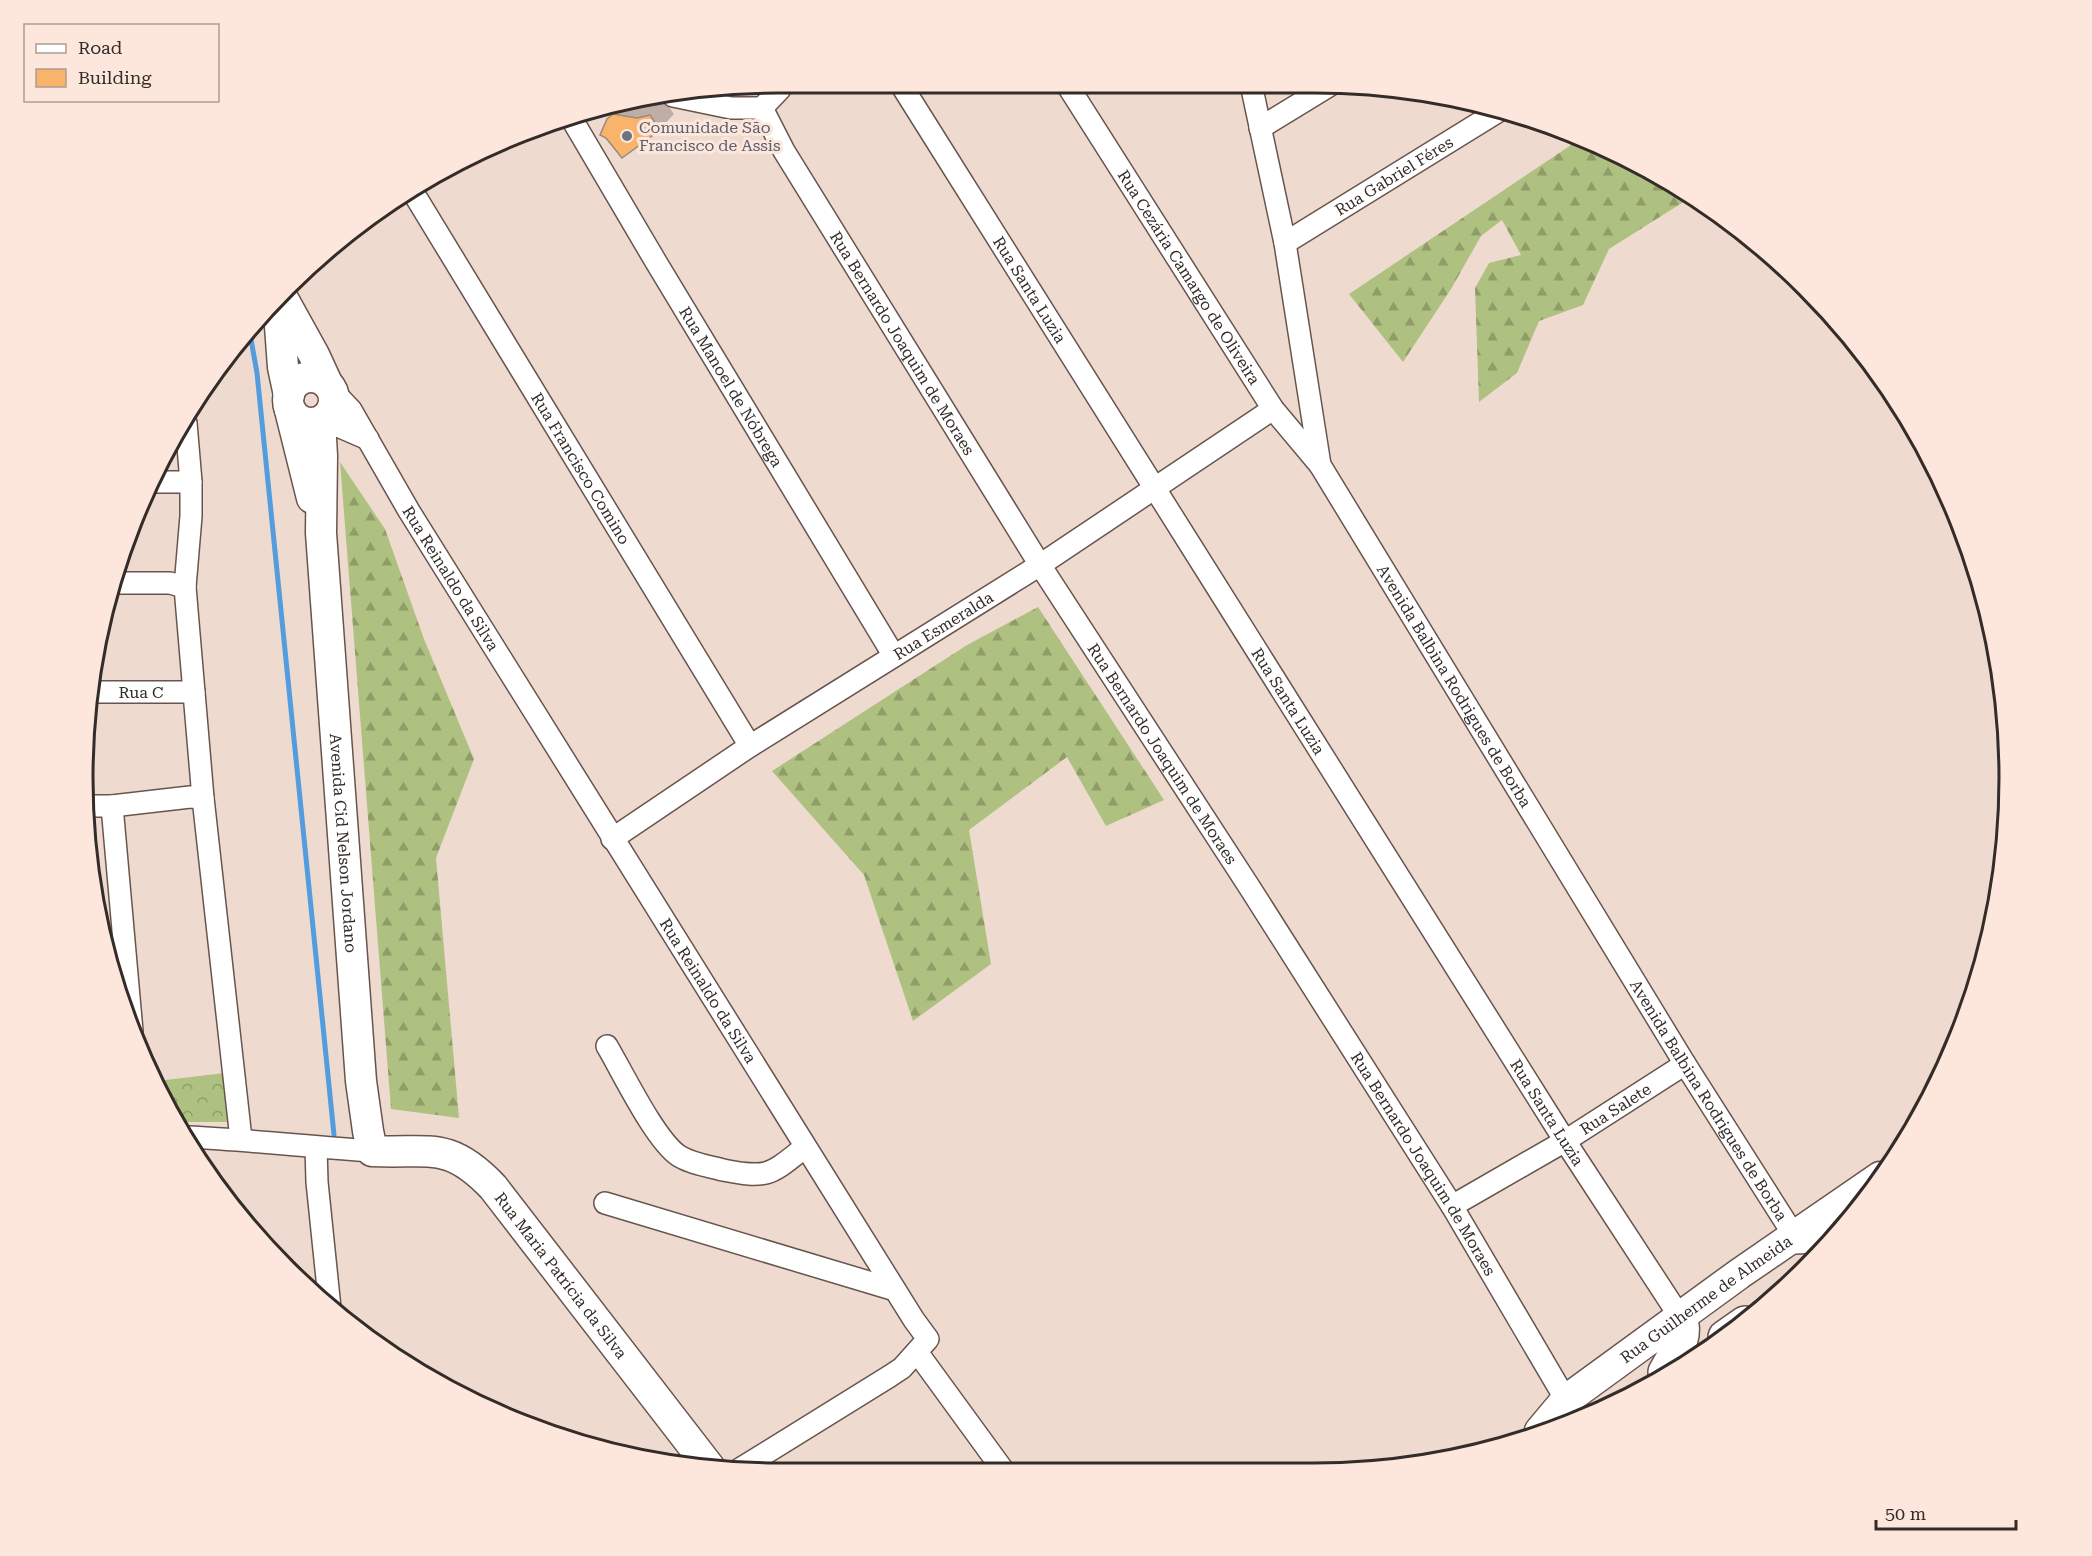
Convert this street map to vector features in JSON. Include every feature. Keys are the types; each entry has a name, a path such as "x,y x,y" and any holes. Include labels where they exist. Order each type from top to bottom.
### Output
{"highway":[{"path":"1795,1237 1825,1234"},
{"path":"1669,1364 1682,1339 1684,1326 1680,1317"}],"street":[{"path":"688,99 730,108 762,108 776,93"},
{"name":"Rua Santa Luzia","path":"906,93 1565,1141 1680,1317"},
{"name":"Rua Cezária Camargo de Oliveira","path":"1072,93 1273,409 1320,465"},
{"name":"Avenida Balbina Rodrigues de Borba","path":"1253,93 1285,243 1320,465 1685,1064 1795,1237"},
{"path":"1260,128 1317,93"},
{"name":"Rua Bernardo Joaquim de Moraes","path":"762,108 784,151 1040,565 1250,888 1452,1206 1566,1400"},
{"name":"Rua Gabriel Féres","path":"1285,243 1491,116"},
{"name":"Rua Manoel de Nóbrega","path":"575,124 894,656"},
{"name":"Rua Francisco Comino","path":"416,197 750,746"},
{"name":"Avenida Cid Nelson Jordano","path":"284,304 330,386"},
{"name":"Avenida Cid Nelson Jordano","path":"281,308 284,367 289,402 321,532"},
{"path":"322,421 334,407 330,386 311,376 303,378 292,387 289,402 293,415 303,422 322,421 368,439"},
{"name":"Rua Reinaldo da Silva","path":"330,386 351,410 409,512 805,1148 927,1339 917,1352"},
{"name":"Rua Esmeralda","path":"612,839 750,746 1040,565 1273,409"},
{"name":"Avenida Cid Nelson Jordano","path":"322,421 321,532 361,1081 372,1151"},
{"path":"187,432 191,516 185,587 203,798 241,1139"},
{"path":"161,482 191,482"},
{"path":"121,583 170,583 185,587"},
{"name":"Rua C","path":"99,692 194,692"},
{"path":"94,806 190,797 203,798"},
{"path":"112,806 129,998"},
{"path":"607,1046 660,1136 680,1156 697,1164 749,1175 763,1175 779,1168 805,1148"},
{"name":"Rua Salete","path":"1452,1206 1565,1141 1685,1064"},
{"path":"195,1137 372,1151"},
{"path":"316,1147 317,1182 329,1295"},
{"name":"Rua Maria Patrícia da Silva","path":"372,1151 440,1151 457,1157 477,1170 493,1187 703,1459"},
{"name":"Rua Guilherme de Almeida","path":"1548,1422 1566,1400 1860,1191"},
{"path":"605,1203 895,1290"},
{"path":"751,1462 891,1376 917,1352 999,1463"}],"green space":[{"path":"1573,144 1617,164 1684,202 1609,249 1583,305 1539,321 1517,373 1479,402 1475,288 1489,263 1521,255 1502,220 1481,236 1451,289 1403,362 1349,294"},
{"path":"340,462 385,529 424,639 474,759 436,858 459,1118 391,1109"},
{"path":"1038,607 1164,800 1106,826 1067,757 969,830 991,964 913,1021 864,875 772,771 967,645"},
{"path":"225,1073 230,1122 186,1122 164,1080"}],"building":[{"name":"Comunidade São Francisco de Assis","path":"613,114 637,118 650,115 660,130 622,158 606,138 600,135 607,119"}],"waterway":[{"path":"251,341 257,373 334,1135"}],"place":[{"name":"Comunidade São Francisco de Assis","path":"627,136"}]}
